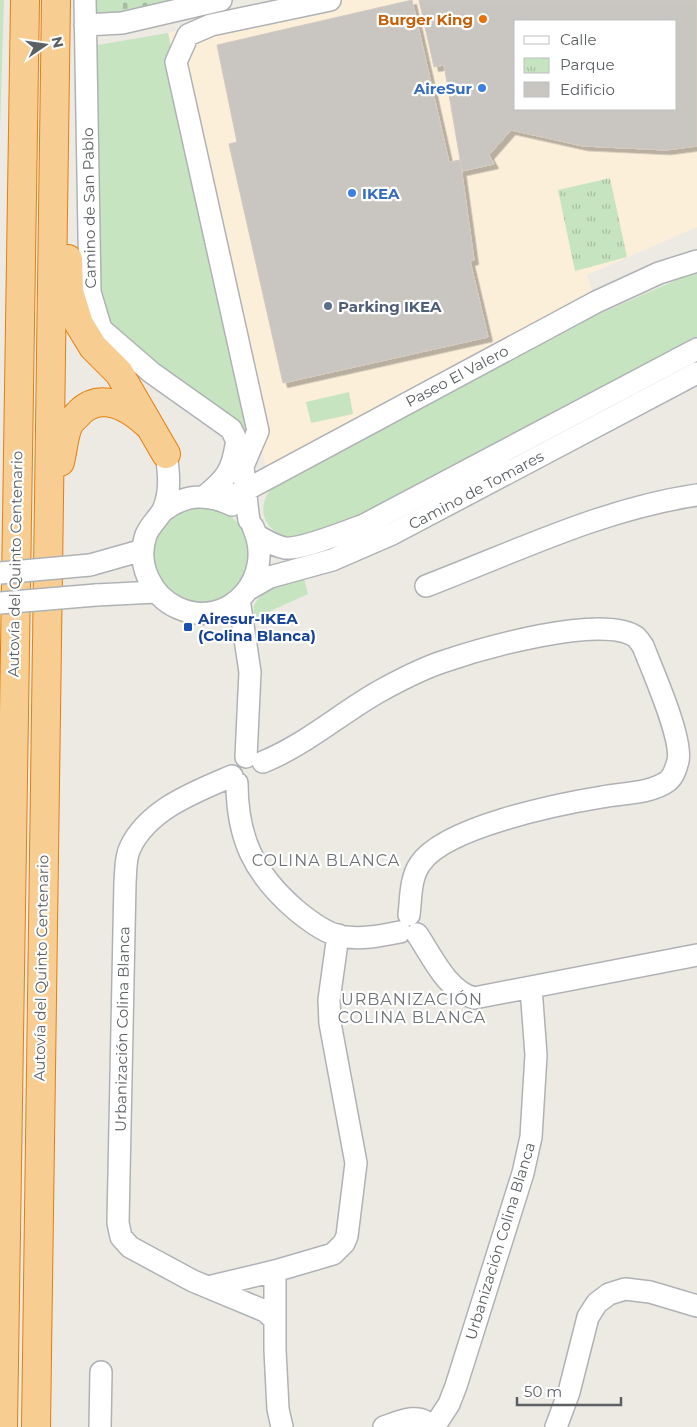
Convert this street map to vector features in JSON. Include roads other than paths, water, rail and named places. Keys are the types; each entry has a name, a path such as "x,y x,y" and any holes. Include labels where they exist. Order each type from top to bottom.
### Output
{"highway":[{"name":"Autovía del Quinto Centenario","path":"3,1427 2,1377 25,0"},
{"name":"Autovía del Quinto Centenario","path":"36,1427 56,0"},
{"path":"55,123 68,245 69,292 79,324 93,346 119,373 166,454"},
{"path":"0,320 2,310 20,266"},
{"path":"49,503 69,423 85,408 99,402 115,404 132,410 152,430"},
{"path":"0,440 16,477"}],"street":[{"name":"Camino de San Pablo","path":"85,0 90,292 100,329 152,373 231,429 237,439"},
{"path":"85,25 122,23 221,0"},
{"path":"243,466 258,431 176,62 188,35 210,25 330,0"},
{"name":"Paseo El Valero","path":"209,497 244,491 596,302 660,273 697,261"},
{"name":"Camino de Tomares","path":"253,528 270,543 286,548 329,538 364,525 697,349"},
{"name":"Camino de Tomares","path":"244,594 270,577 332,560 392,534 697,373"},
{"path":"237,439 243,466 244,491 260,559 256,574 244,594 216,612 188,612 170,604 156,592 144,564 143,550 146,535 153,522 163,511 181,500 209,497 233,465 237,439"},
{"path":"166,454 178,473 209,497 238,510 253,528"},
{"path":"163,511 170,480 166,454"},
{"path":"426,586 604,517 652,503 697,496"},
{"path":"0,573 90,565 143,550"},
{"path":"0,603 156,592"},
{"path":"244,594 245,637 255,760 282,754 381,690 441,662 520,639 550,634 608,630 624,632 636,637 643,646 676,740 679,758 669,780 647,790 571,803 500,821 453,839 434,850 420,862 414,874 409,927 454,988 464,996 474,998 697,955"},
{"path":"216,612 245,637"},
{"name":"Urbanización Colina Blanca","path":"255,760 257,777 250,781 235,779 182,799 148,824 130,848 125,882 119,1232 124,1242 130,1247 208,1288 264,1311 274,1320"},
{"path":"235,779 241,828 246,845 259,870 282,898 304,917 338,936 358,938 409,927"},
{"path":"208,1288 333,1254 344,1243 349,1227 356,1163 333,1050 330,1023 329,1000 338,936"},
{"name":"Urbanización Colina Blanca","path":"384,1427 412,1419 423,1420 432,1427 449,1404 456,1386 528,1151 536,1078 531,988"},
{"path":"274,1270 278,1409 282,1427"},
{"path":"556,1427 568,1392 588,1318 597,1303 609,1294 624,1289 650,1292 697,1306"},
{"path":"100,1427 101,1372"}],"place":[{"name":"Burger King","path":"483,19"},
{"name":"AireSur","path":"482,88"},
{"name":"IKEA","path":"352,193"},
{"name":"Parking IKEA","path":"328,306"},
{"name":"Airesur-IKEA (Colina Blanca)","path":"188,627"}],"district":[{"name":"COLINA BLANCA","path":"326,860"},
{"name":"URBANIZACIÓN COLINA BLANCA","path":"412,1008"}]}
